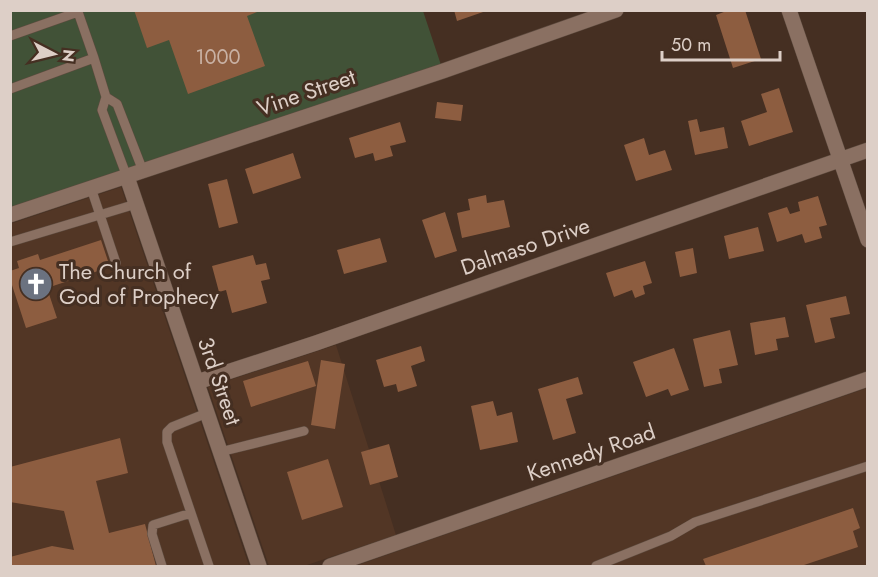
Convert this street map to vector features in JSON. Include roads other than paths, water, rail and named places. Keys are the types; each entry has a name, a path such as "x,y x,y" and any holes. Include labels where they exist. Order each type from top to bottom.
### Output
{"street":[{"name":"Vine Street","path":"10,215 443,71 616,10"},
{"path":"789,10 867,240"},
{"name":"Dalmaso Drive","path":"197,382 327,339 867,150"},
{"name":"3rd Street","path":"127,177 259,567"},
{"name":"Kennedy Road","path":"330,567 867,380"}],"lane":[{"path":"10,36 78,12 106,97 102,110 127,177"},
{"path":"10,88 94,57"},
{"path":"106,97 117,104 143,171"},
{"path":"91,188 116,263"},
{"path":"10,242 136,204"},
{"path":"207,413 172,427 168,432 167,442 209,567"},
{"path":"220,452 304,431"},
{"path":"596,567 671,536 695,522 867,466"},
{"path":"162,567 152,534 153,525 191,513"}],"place":[{"name":"The Church of God of Prophecy","path":"36,284"}]}
